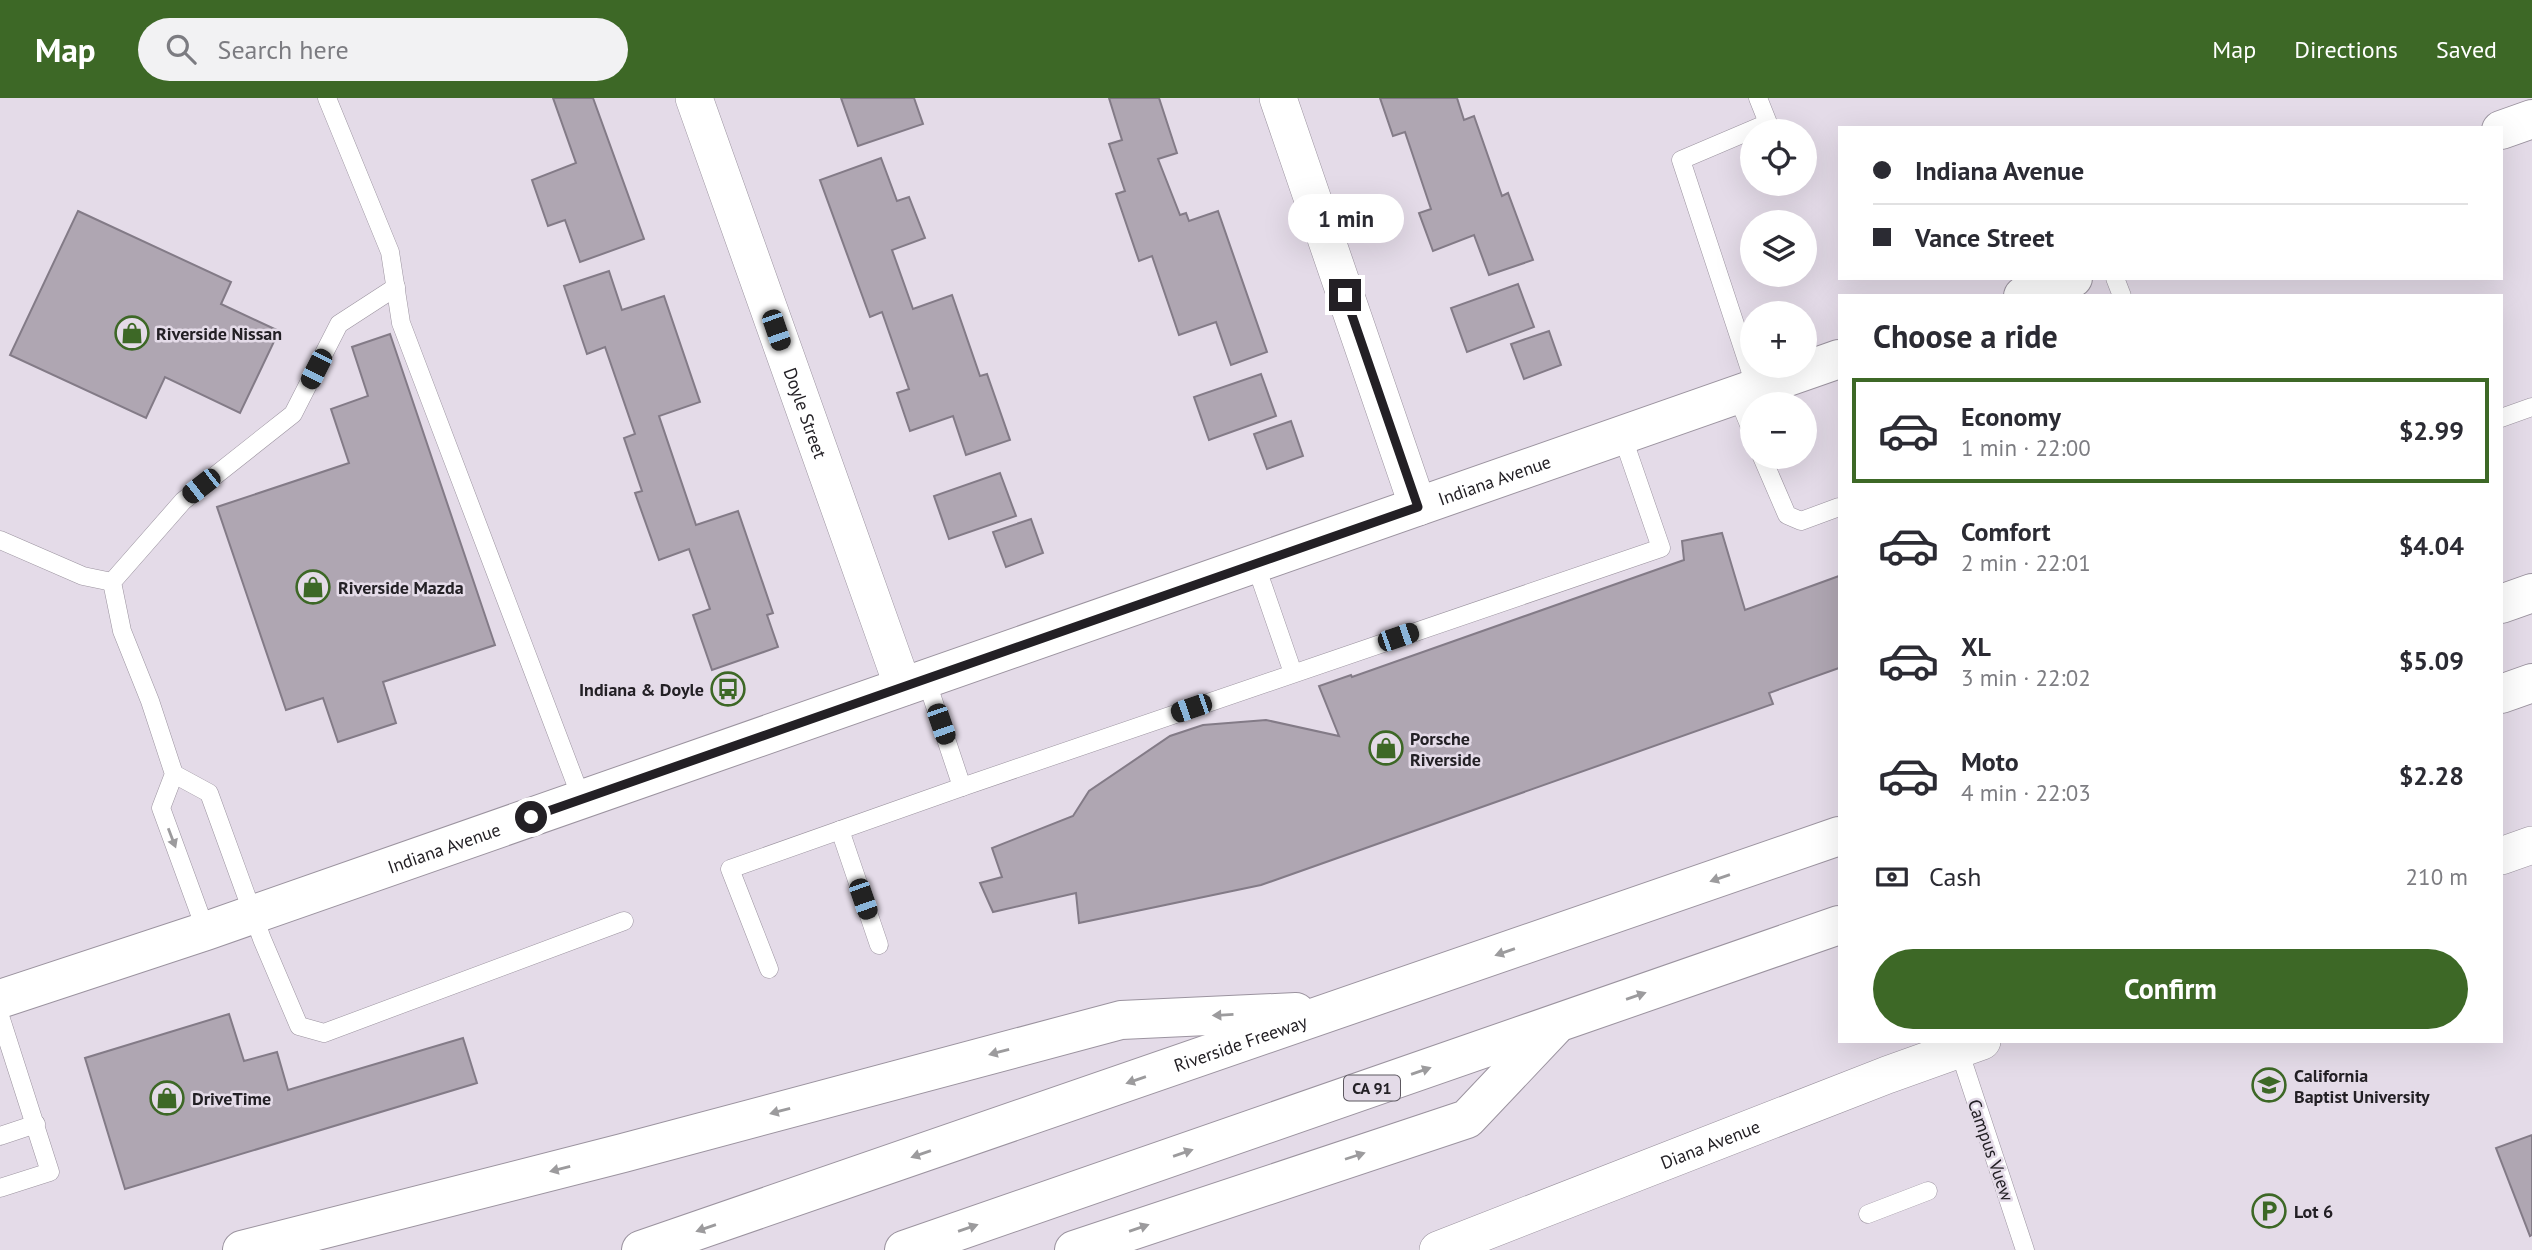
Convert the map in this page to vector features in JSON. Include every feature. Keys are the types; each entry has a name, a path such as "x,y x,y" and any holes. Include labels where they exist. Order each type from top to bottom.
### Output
{"main road":[{"path":"2503,129 2532,119"},
{"path":"2028,294 2067,280"},
{"name":"Indiana Avenue","path":"1746,392 1838,359"},
{"name":"Indiana Avenue","path":"0,999 206,931 248,903 582,800 1740,394"},
{"path":"2503,603 2532,593"},
{"path":"2503,693 2532,683"},
{"name":"Riverside Freeway","path":"641,1250 1838,836"},
{"name":"CA 91","path":"904,1250 1838,925"},
{"path":"242,1250 623,1153 1121,1020 1340,1010"},
{"path":"1074,1250 1467,1119 1558,1023"}],"street":[{"name":"Doyle Street","path":"694,98 914,683"},
{"path":"1278,98 1418,507"},
{"path":"2503,855 2532,845"},
{"name":"Diana Avenue","path":"1438,1250 1971,1045"}],"lane":[{"path":"327,98 390,252 401,323 582,800"},
{"path":"1746,392 1681,160 1768,123 1758,98"},
{"path":"112,582 183,501 293,414 339,324 396,287"},
{"path":"2503,417 2532,407"},
{"path":"769,969 730,869 1661,548 1622,435"},
{"path":"1767,469 1787,515 1801,520 1838,508"},
{"path":"0,540 83,576 112,582"},
{"path":"1255,563 1293,673"},
{"path":"112,582 122,631 174,774 161,808 206,931"},
{"path":"914,683 962,787"},
{"path":"174,774 209,793 248,903 299,1026 324,1033 624,920"},
{"path":"840,830 879,945"},
{"path":"0,1016 50,1172 0,1188"},
{"name":"Campus Vuew","path":"1971,1045 2025,1250"},
{"path":"0,1136 36,1124"},
{"path":"1868,1214 1928,1191"}],"building":[{"path":"553,98 593,98 644,239 580,262 565,220 548,226 532,180 576,163"},
{"path":"841,98 914,98 923,124 858,146"},
{"path":"1109,98 1159,98 1177,153 1158,159 1180,215 1186,213 1189,221 1218,211 1267,352 1231,365 1216,322 1179,335 1152,256 1139,261 1116,194 1125,191 1109,144 1122,140"},
{"path":"1380,98 1457,98 1464,120 1474,116 1502,196 1508,193 1533,260 1489,275 1474,235 1433,251 1419,213 1431,209 1405,132 1393,136"},
{"path":"881,158 897,201 909,197 925,238 892,250 913,309 952,295 980,376 987,374 1010,440 966,455 953,416 910,431 897,393 909,389 882,312 870,317 820,180"},
{"path":"78,211 231,282 221,304 279,331 240,413 165,377 146,418 10,355"},
{"path":"609,271 622,310 664,296 700,402 659,416 696,525 738,511 773,613 767,615 778,647 712,670 693,615 710,609 689,549 659,560 635,493 642,491 624,438 635,434 605,347 587,354 564,286"},
{"path":"1518,284 1534,327 1467,352 1451,308"},
{"path":"1549,331 1561,365 1524,379 1511,344"},
{"path":"390,334 495,645 383,682 396,723 338,742 323,698 286,710 217,507 349,463 331,409 368,396 352,347"},
{"path":"1261,374 1276,416 1209,440 1194,397"},
{"path":"1291,421 1303,456 1267,469 1254,434"},
{"path":"1000,473 1016,516 949,539 934,496"},
{"path":"1031,519 1043,553 1006,567 993,532"},
{"path":"1722,533 1745,610 1838,576 1838,668 1769,693 1773,704 1261,885 1079,923 1076,893 993,912 980,883 1002,877 992,848 1073,816 1089,791 1170,736 1203,725 1266,720 1339,736 1319,686 1351,675 1352,677 1684,560 1682,541"},
{"path":"229,1014 244,1061 277,1052 288,1090 463,1038 477,1083 125,1189 85,1058"},
{"path":"2532,1135 2532,1235 2530,1236 2496,1148"}],"place":[{"name":"Riverside Nissan","path":"132,333"},
{"name":"Riverside Mazda","path":"313,587"},
{"name":"Indiana & Doyle","path":"728,689"},
{"name":"Porsche Riverside","path":"1386,748"},
{"name":"California Baptist University","path":"2269,1085"},
{"name":"DriveTime","path":"167,1098"},
{"name":"Lot 6","path":"2269,1211"}],"route":[{"path":"531,817 1418,507 1345,295"}]}
